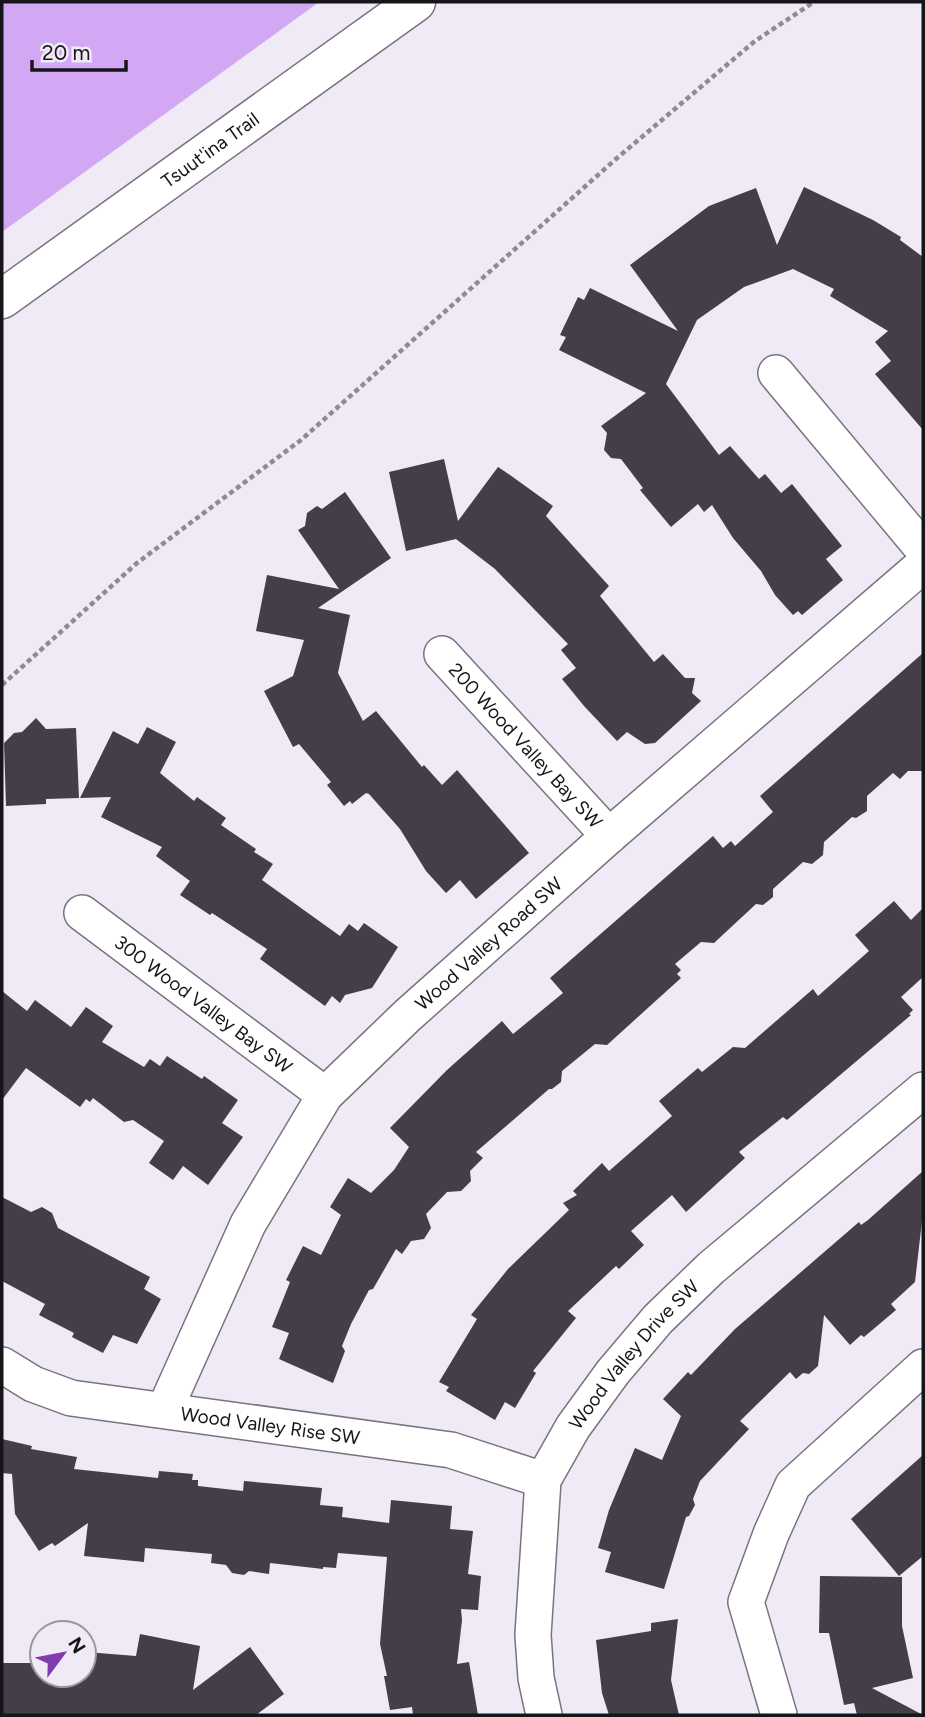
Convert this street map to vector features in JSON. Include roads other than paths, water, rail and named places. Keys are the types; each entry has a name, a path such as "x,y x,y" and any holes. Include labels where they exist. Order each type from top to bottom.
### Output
{"highway":[{"name":"Tsuut'ina Trail","path":"2,299 416,2"}],"street":[{"path":"776,373 923,549"},
{"name":"Wood Valley Road SW","path":"164,1409 248,1224 324,1095 408,1015 609,836 923,565"},
{"name":"200 Wood Valley Bay SW","path":"442,654 609,836"},
{"name":"300 Wood Valley Bay SW","path":"82,913 324,1095"},
{"name":"Wood Valley Drive SW","path":"544,1715 536,1678 533,1635 543,1480 573,1427 613,1372 658,1319 711,1268 923,1090"},
{"name":"Wood Valley Rise SW","path":"2,1366 33,1384 71,1398 451,1450 543,1480"},
{"path":"779,1715 746,1602 771,1534 793,1485 923,1367"}]}
